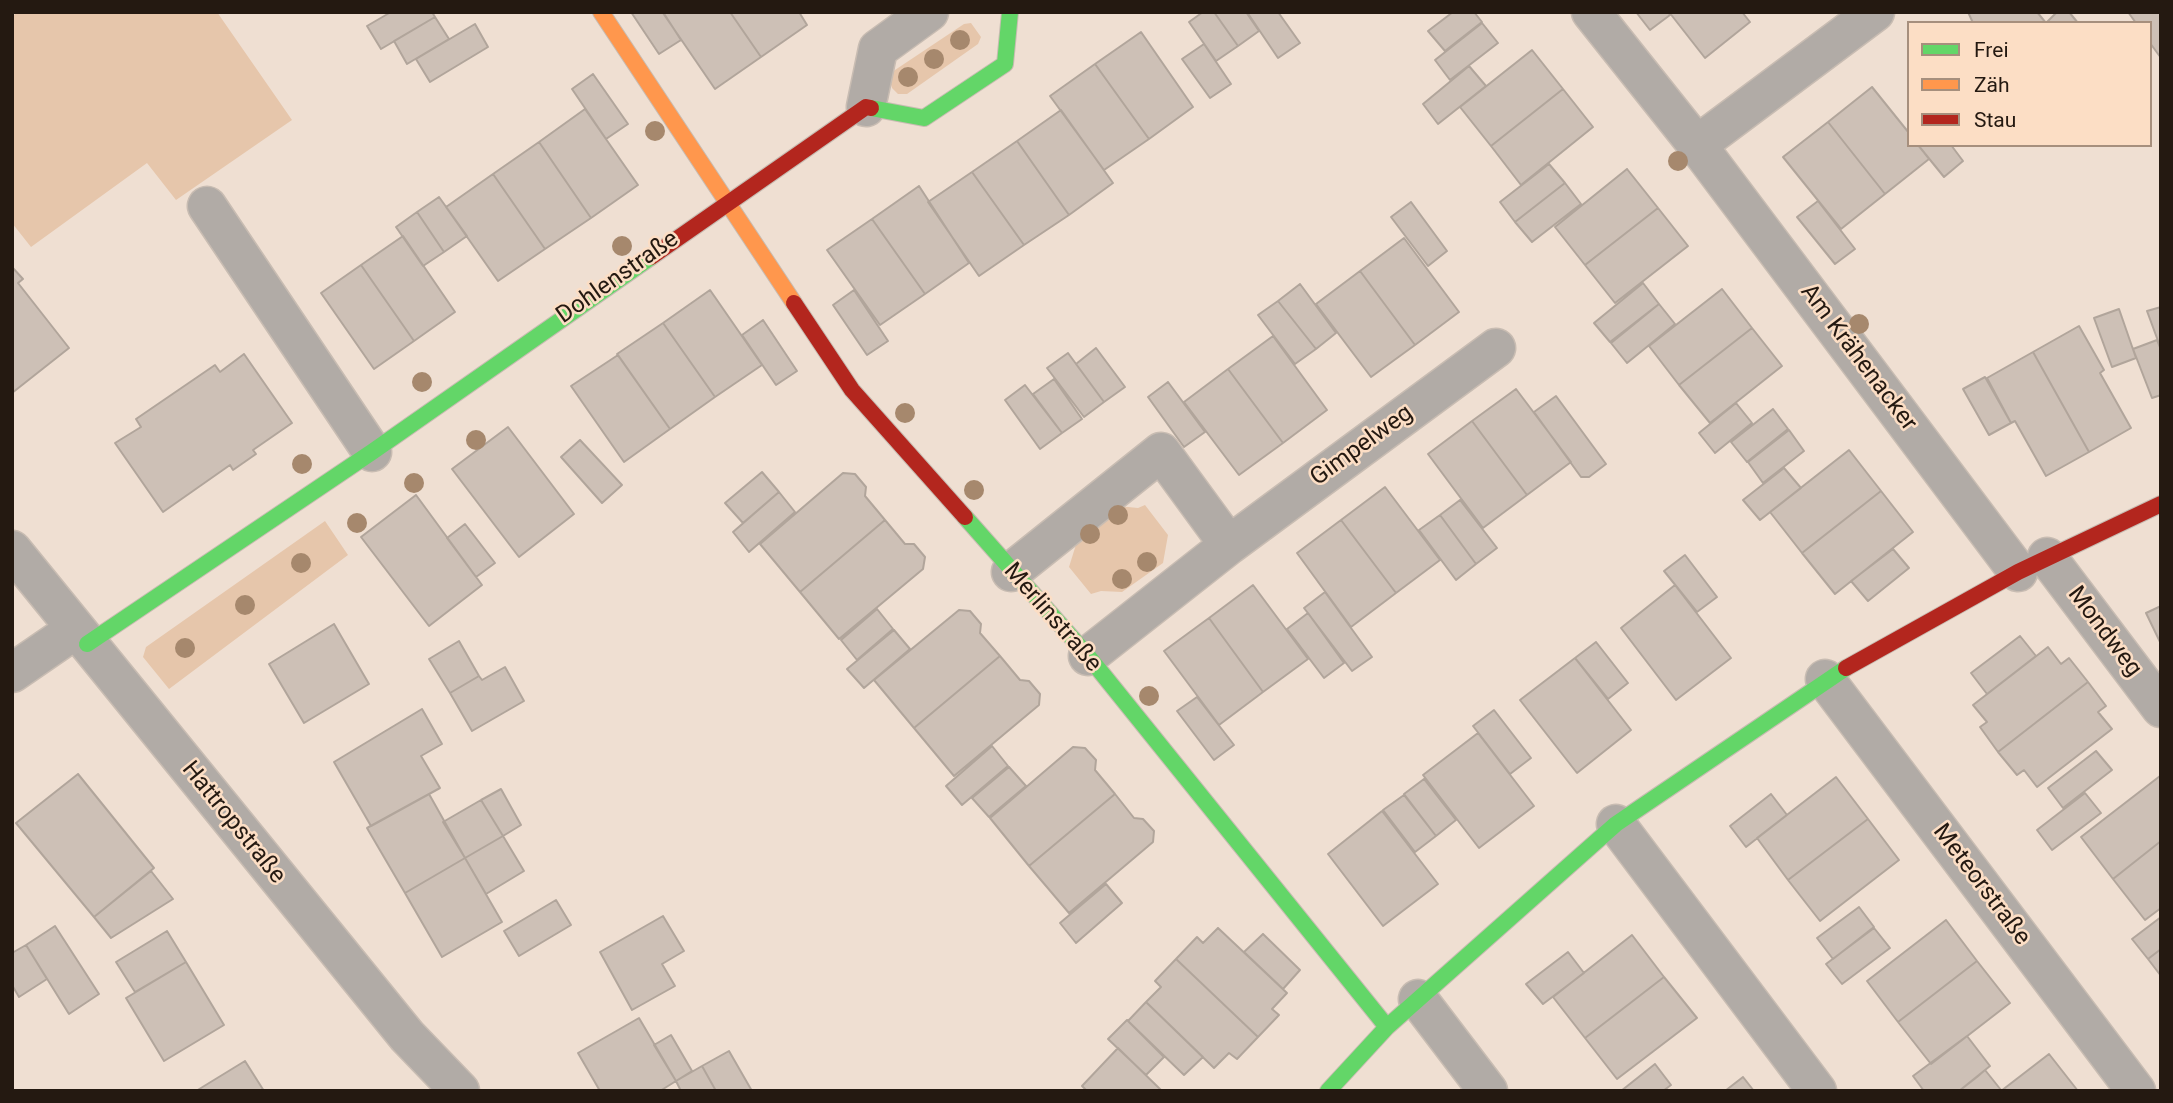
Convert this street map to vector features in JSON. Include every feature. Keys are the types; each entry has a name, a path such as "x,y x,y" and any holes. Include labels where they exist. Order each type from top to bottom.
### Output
{"street":[{"name":"Merlinstraße","path":"601,12 852,390 1088,656 1387,1027"},
{"path":"929,12 878,48 866,107 924,118 1005,64 1010,12"},
{"name":"Am Krähenacker","path":"1591,12 2032,564"},
{"path":"1697,145 1875,12"},
{"name":"Dohlenstraße","path":"81,636 372,452 866,107"},
{"path":"207,206 372,452"},
{"name":"Gimpelweg","path":"1088,656 1228,545 1496,348"},
{"path":"1011,572 1161,452 1228,545"},
{"path":"1328,1091 1387,1027 1616,824 1825,679 2032,564 2161,504"},
{"name":"Hattropstraße","path":"12,550 407,1037 460,1091"},
{"name":"Mondweg","path":"2032,564 2161,708"},
{"path":"12,673 81,636"},
{"name":"Meteorstraße","path":"1825,679 2136,1091"},
{"path":"1616,824 1817,1091"},
{"path":"1418,999 1488,1091"}],"shaded area":[{"path":"17,12 217,12 292,120 176,200 147,163 31,247 12,223 12,17"},
{"path":"971,23 981,37 978,44 907,94 898,94 892,88 889,78 892,72 964,24"},
{"path":"1145,505 1168,535 1163,563 1122,592 1101,591 1091,594 1069,567 1079,535 1118,506 1138,508"},
{"path":"325,521 348,555 169,689 143,657 146,647"}],"building":[{"path":"391,12 432,12 435,17 381,49 367,26"},
{"path":"631,12 663,12 681,40 659,54"},
{"path":"730,12 761,57 715,89 663,13"},
{"path":"730,12 799,12 807,25 761,57"},
{"path":"1203,12 1214,12 1238,46 1216,61 1189,22"},
{"path":"1214,12 1246,12 1259,31 1238,46"},
{"path":"1247,12 1278,12 1300,43 1278,58"},
{"path":"1453,12 1474,12 1482,22 1445,51 1428,31"},
{"path":"1636,12 1668,12 1670,15 1650,30"},
{"path":"1669,12 1742,12 1750,22 1705,58"},
{"path":"1968,12 2037,12 2044,21 1972,21"},
{"path":"2057,12 2069,12 2076,21 2048,21"},
{"path":"2128,12 2161,12 2161,58 2152,46 2152,21 2135,21"},
{"path":"435,17 449,39 407,64 394,41"},
{"path":"1482,23 1498,43 1450,80 1435,60"},
{"path":"475,24 488,47 430,82 416,59"},
{"path":"1141,32 1193,107 1149,139 1095,64"},
{"path":"1204,44 1231,84 1210,98 1182,59"},
{"path":"1532,50 1563,89 1491,146 1460,107"},
{"path":"1095,64 1149,139 1104,170 1050,96"},
{"path":"1469,66 1486,86 1438,124 1423,104"},
{"path":"593,74 628,124 606,139 572,89"},
{"path":"1872,87 1907,131 1907,147 1920,147 1929,159 1885,194 1828,122"},
{"path":"1563,89 1593,127 1521,185 1491,146"},
{"path":"585,109 638,185 591,218 539,142"},
{"path":"1061,110 1113,183 1069,215 1017,141"},
{"path":"1828,122 1885,194 1841,229 1783,157"},
{"path":"1017,141 1069,215 1024,245 972,172"},
{"path":"539,142 591,218 545,249 493,174"},
{"path":"1920,147 1952,147 1963,161 1944,177"},
{"path":"1549,164 1565,183 1515,222 1500,202"},
{"path":"1627,169 1658,208 1585,265 1555,227"},
{"path":"972,172 1024,245 979,276 928,202"},
{"path":"493,174 545,249 498,281 446,207"},
{"path":"1565,183 1581,204 1532,242 1515,222"},
{"path":"919,186 969,263 925,294 872,219"},
{"path":"439,197 467,236 444,252 417,212"},
{"path":"1818,201 1855,249 1835,264 1797,217"},
{"path":"1411,202 1447,251 1428,266 1391,217"},
{"path":"1658,208 1688,246 1615,303 1585,265"},
{"path":"417,212 444,252 423,266 396,227"},
{"path":"872,219 925,294 880,325 827,250"},
{"path":"403,236 455,312 414,341 361,265"},
{"path":"1404,238 1459,312 1415,345 1360,271"},
{"path":"361,265 414,341 374,369 321,293"},
{"path":"12,267 23,279 18,283 69,348 12,393"},
{"path":"1360,271 1415,345 1371,377 1316,304"},
{"path":"1643,283 1659,304 1610,342 1594,323"},
{"path":"1300,284 1336,333 1316,349 1278,301"},
{"path":"1722,289 1752,328 1679,385 1649,346"},
{"path":"710,290 762,365 715,397 663,323"},
{"path":"854,290 888,341 867,355 833,305"},
{"path":"1278,301 1316,349 1295,364 1258,315"},
{"path":"1659,304 1675,324 1627,363 1611,343"},
{"path":"2161,307 2161,349 2147,311"},
{"path":"2119,309 2136,358 2112,367 2094,318"},
{"path":"763,320 797,371 776,385 742,335"},
{"path":"663,323 715,397 670,429 617,354"},
{"path":"2079,326 2104,370 2100,373 2131,428 2089,452 2033,352"},
{"path":"1752,328 1782,366 1710,423 1679,385"},
{"path":"1273,336 1327,410 1283,443 1228,369"},
{"path":"2157,340 2161,350 2161,395 2152,398 2133,349"},
{"path":"1096,348 1125,387 1104,402 1076,364"},
{"path":"2033,352 2089,452 2046,476 2015,421 2011,423 1987,378"},
{"path":"1068,353 1104,402 1084,417 1047,368"},
{"path":"244,354 292,423 253,450 256,454 233,470 230,465 163,512 115,443 141,427 136,419 215,365 220,372"},
{"path":"618,355 670,429 624,462 571,386"},
{"path":"1228,369 1283,443 1239,475 1184,402"},
{"path":"1985,377 2011,423 1989,435 1963,389"},
{"path":"1054,379 1082,419 1062,433 1033,394"},
{"path":"1168,382 1205,432 1184,447 1148,397"},
{"path":"1025,385 1062,433 1040,449 1005,400"},
{"path":"1516,389 1571,462 1527,495 1472,421"},
{"path":"1556,396 1606,464 1589,477 1581,477 1534,412"},
{"path":"1736,403 1752,423 1715,453 1699,433"},
{"path":"1773,409 1788,429 1747,462 1731,442"},
{"path":"1472,421 1527,495 1483,528 1428,454"},
{"path":"508,427 574,514 519,557 452,469"},
{"path":"1789,430 1804,451 1763,483 1748,462"},
{"path":"580,440 622,485 602,503 561,457"},
{"path":"1849,450 1881,491 1802,553 1770,512"},
{"path":"1784,468 1801,488 1760,520 1743,500"},
{"path":"762,472 779,492 743,523 725,503"},
{"path":"843,473 855,474 866,487 865,496 885,520 800,592 760,544"},
{"path":"1385,487 1440,560 1396,593 1341,520"},
{"path":"1881,491 1913,532 1835,594 1802,553"},
{"path":"779,492 795,512 749,552 733,532"},
{"path":"416,495 482,585 429,626 361,537"},
{"path":"1460,500 1497,548 1476,564 1440,515"},
{"path":"1440,515 1476,564 1456,580 1419,530"},
{"path":"885,520 905,544 914,544 925,557 923,569 839,639 800,592"},
{"path":"1341,520 1396,593 1351,627 1297,553"},
{"path":"465,524 495,563 476,577 447,538"},
{"path":"1893,549 1909,568 1868,601 1851,581"},
{"path":"1685,555 1717,597 1697,612 1664,571"},
{"path":"1253,585 1308,659 1263,692 1209,618"},
{"path":"1675,585 1731,658 1676,700 1621,628"},
{"path":"1325,592 1372,657 1352,671 1304,608"},
{"path":"2161,606 2161,644 2146,613"},
{"path":"877,609 893,629 857,660 841,640"},
{"path":"959,610 970,611 981,624 980,633 1000,656 914,728 874,680"},
{"path":"1308,613 1344,663 1324,678 1287,629"},
{"path":"1209,618 1263,692 1219,725 1164,651"},
{"path":"334,624 369,684 304,723 269,664"},
{"path":"894,630 910,649 864,688 847,669"},
{"path":"2020,636 2036,656 1987,694 1971,673"},
{"path":"459,641 479,676 450,693 429,659"},
{"path":"1596,642 1628,683 1608,699 1575,658"},
{"path":"2048,647 2061,664 2069,658 2088,682 1998,752 1980,727 1987,722 1973,705"},
{"path":"1000,656 1020,680 1029,681 1040,694 1039,705 954,776 914,728"},
{"path":"1575,658 1631,730 1577,773 1520,700"},
{"path":"505,667 524,701 472,731 450,693 479,676 482,680"},
{"path":"2088,682 2106,706 2098,712 2112,729 2037,787 2024,770 2017,775 1998,752"},
{"path":"1197,697 1234,745 1214,760 1177,711"},
{"path":"422,709 442,744 421,756 440,788 371,826 334,762"},
{"path":"1494,710 1531,758 1510,774 1473,726"},
{"path":"1478,733 1534,806 1479,848 1423,775"},
{"path":"992,746 1008,766 962,805 946,786"},
{"path":"1073,747 1085,748 1096,760 1095,770 1115,794 1029,866 990,818"},
{"path":"2096,751 2112,770 2063,808 2048,788"},
{"path":"1009,767 1026,786 989,817 972,798"},
{"path":"78,774 154,868 94,917 16,823"},
{"path":"2160,776 2161,841 2113,879 2081,837"},
{"path":"1836,777 1868,819 1788,880 1757,838"},
{"path":"1424,779 1456,820 1436,836 1404,794"},
{"path":"501,789 521,825 503,836 481,800"},
{"path":"2085,793 2101,813 2052,850 2037,830"},
{"path":"429,794 465,858 405,893 367,828"},
{"path":"1115,794 1134,818 1143,819 1154,831 1153,842 1069,913 1029,866"},
{"path":"1771,794 1787,815 1746,847 1730,826"},
{"path":"1404,795 1436,836 1415,852 1383,810"},
{"path":"481,800 503,836 465,858 443,822"},
{"path":"1382,811 1438,884 1383,926 1328,854"},
{"path":"1868,819 1899,860 1820,921 1788,880"},
{"path":"503,836 524,871 486,894 465,858"},
{"path":"2161,841 2161,908 2145,920 2113,879"},
{"path":"465,858 502,922 442,957 405,893"},
{"path":"151,871 173,899 111,938 94,917"},
{"path":"1106,884 1122,903 1076,943 1060,923"},
{"path":"556,900 571,925 519,956 504,931"},
{"path":"1859,907 1874,927 1833,959 1817,938"},
{"path":"663,916 684,951 662,964 675,986 632,1010 600,952"},
{"path":"2161,917 2161,949 2148,959 2132,939"},
{"path":"1946,920 1977,961 1898,1022 1867,981"},
{"path":"55,926 99,994 69,1014 26,945"},
{"path":"1218,928 1287,993 1272,1009 1279,1015 1258,1037 1176,959 1197,937 1203,943"},
{"path":"1874,928 1890,948 1842,984 1826,964"},
{"path":"167,931 186,962 135,992 116,962"},
{"path":"1263,934 1300,970 1283,989 1244,952"},
{"path":"1632,935 1664,977 1585,1038 1553,997"},
{"path":"26,945 47,979 19,997 12,985 12,953"},
{"path":"2161,949 2161,976 2148,959"},
{"path":"1568,952 1584,973 1543,1004 1526,984"},
{"path":"1176,959 1258,1037 1237,1059 1229,1053 1214,1068 1146,1002 1161,987 1155,981"},
{"path":"1977,961 2010,1003 1931,1064 1898,1022"},
{"path":"186,962 224,1025 164,1061 126,998"},
{"path":"1664,977 1697,1018 1617,1079 1585,1038"},
{"path":"1146,1002 1203,1057 1184,1075 1128,1021"},
{"path":"639,1018 676,1081 660,1091 600,1091 578,1053"},
{"path":"1127,1020 1164,1057 1146,1075 1108,1039"},
{"path":"671,1035 692,1071 676,1081 654,1045"},
{"path":"1967,1036 1990,1066 1959,1091 1924,1091 1913,1076"},
{"path":"1118,1048 1162,1091 1087,1091 1082,1086"},
{"path":"729,1051 752,1091 716,1091 702,1066"},
{"path":"2049,1054 2078,1091 2001,1091"},
{"path":"245,1061 264,1091 196,1091"},
{"path":"1655,1064 1671,1085 1663,1091 1621,1091"},
{"path":"702,1066 716,1091 681,1091 676,1081"},
{"path":"1985,1070 2001,1090 1959,1091 1977,1077"},
{"path":"1743,1077 1754,1091 1725,1091"}],"traffic: fast":[{"path":"871,108 924,118 1005,64 1010,12"},
{"path":"87,644 372,452 651,257"},
{"path":"965,517 1088,656 1387,1027"},
{"path":"1328,1091 1387,1027 1616,824 1846,668"}],"traffic: slow":[{"path":"601,12 794,303"}],"traffic: jam":[{"path":"651,257 866,107 871,108"},
{"path":"794,303 852,390 965,517"},
{"path":"1846,668 2018,572 2161,504"}]}
